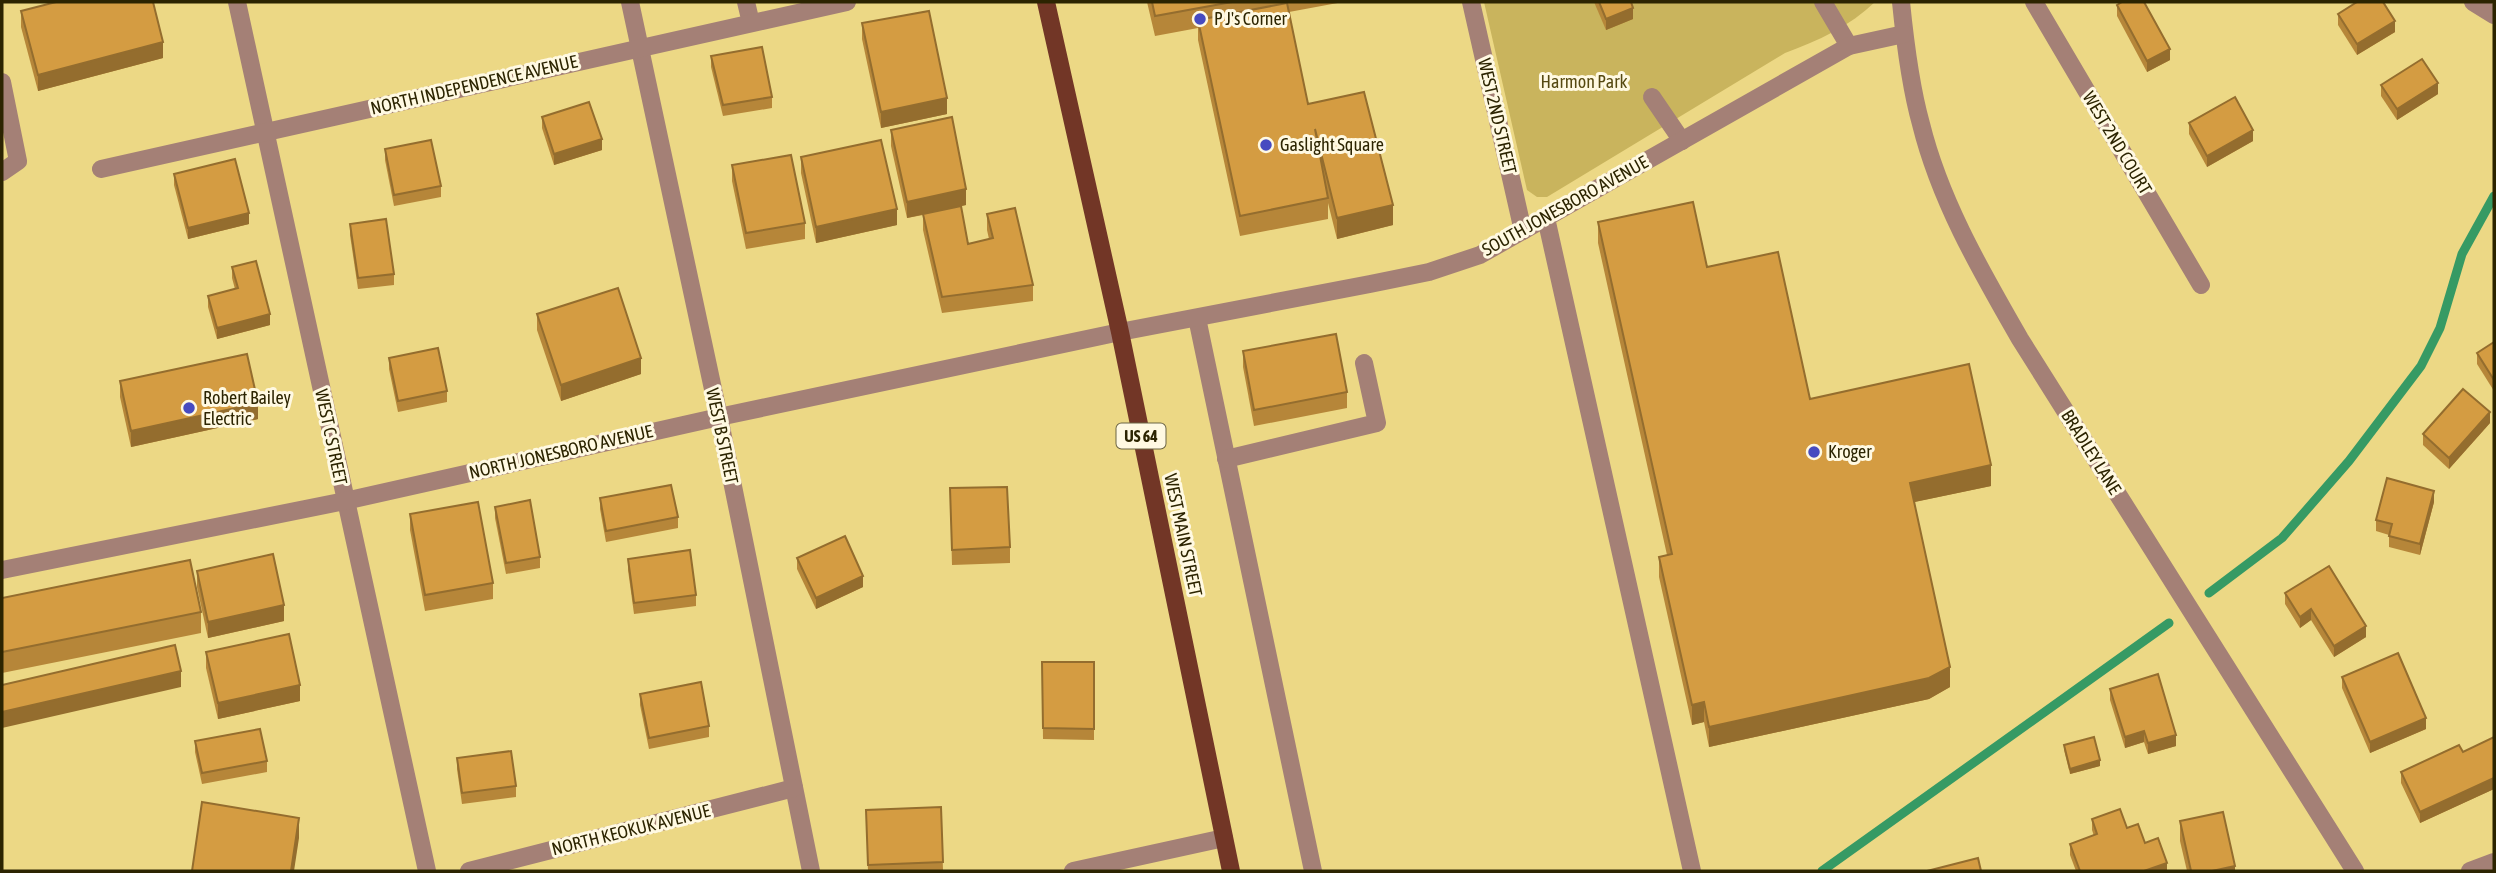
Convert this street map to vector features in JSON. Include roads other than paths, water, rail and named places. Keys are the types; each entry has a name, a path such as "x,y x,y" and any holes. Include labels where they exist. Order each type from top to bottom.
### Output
{"main road":[{"name":"WEST MAIN STREET","path":"1046,2 1120,332 1231,871"}],"street":[{"name":"WEST C STREET","path":"237,2 427,871"},
{"name":"WEST B STREET","path":"630,2 719,417 811,871"},
{"path":"746,2 751,23"},
{"name":"NORTH INDEPENDENCE AVENUE","path":"102,169 846,2"},
{"name":"WEST 2ND STREET","path":"1471,2 1523,231"},
{"path":"1823,2 1849,46"},
{"name":"BRADLEY LANE","path":"1901,2 1920,124 1942,188 1976,261 2020,339 2355,871"},
{"name":"WEST 2ND COURT","path":"2034,2 2201,285"},
{"path":"2473,2 2494,16"},
{"name":"SOUTH JONESBORO AVENUE","path":"1120,332 1429,272 1480,254 1849,46 1904,34"},
{"path":"2,82 18,161 2,172"},
{"path":"1653,97 1682,141"},
{"path":"1546,218 1692,871"},
{"path":"1197,318 1313,871"},
{"name":"NORTH JONESBORO AVENUE","path":"2,570 345,501 719,417 1120,332"},
{"path":"1226,459 1377,423 1364,363"},
{"name":"NORTH KEOKUK AVENUE","path":"469,871 794,788"},
{"path":"1085,870 1224,838"},
{"path":"2470,871 2494,862"}],"waterway":[{"path":"2209,593 2282,538 2349,461 2421,366 2440,328 2462,254 2494,196"},
{"path":"1822,871 2169,623"}],"place":[{"name":"P J's Corner","path":"1200,19"},
{"name":"Gaslight Square","path":"1266,145"},
{"name":"Robert Bailey Electric","path":"189,408"},
{"name":"Kroger","path":"1814,452"}],"park label":[{"name":"Harmon Park","path":"1584,82"}]}
